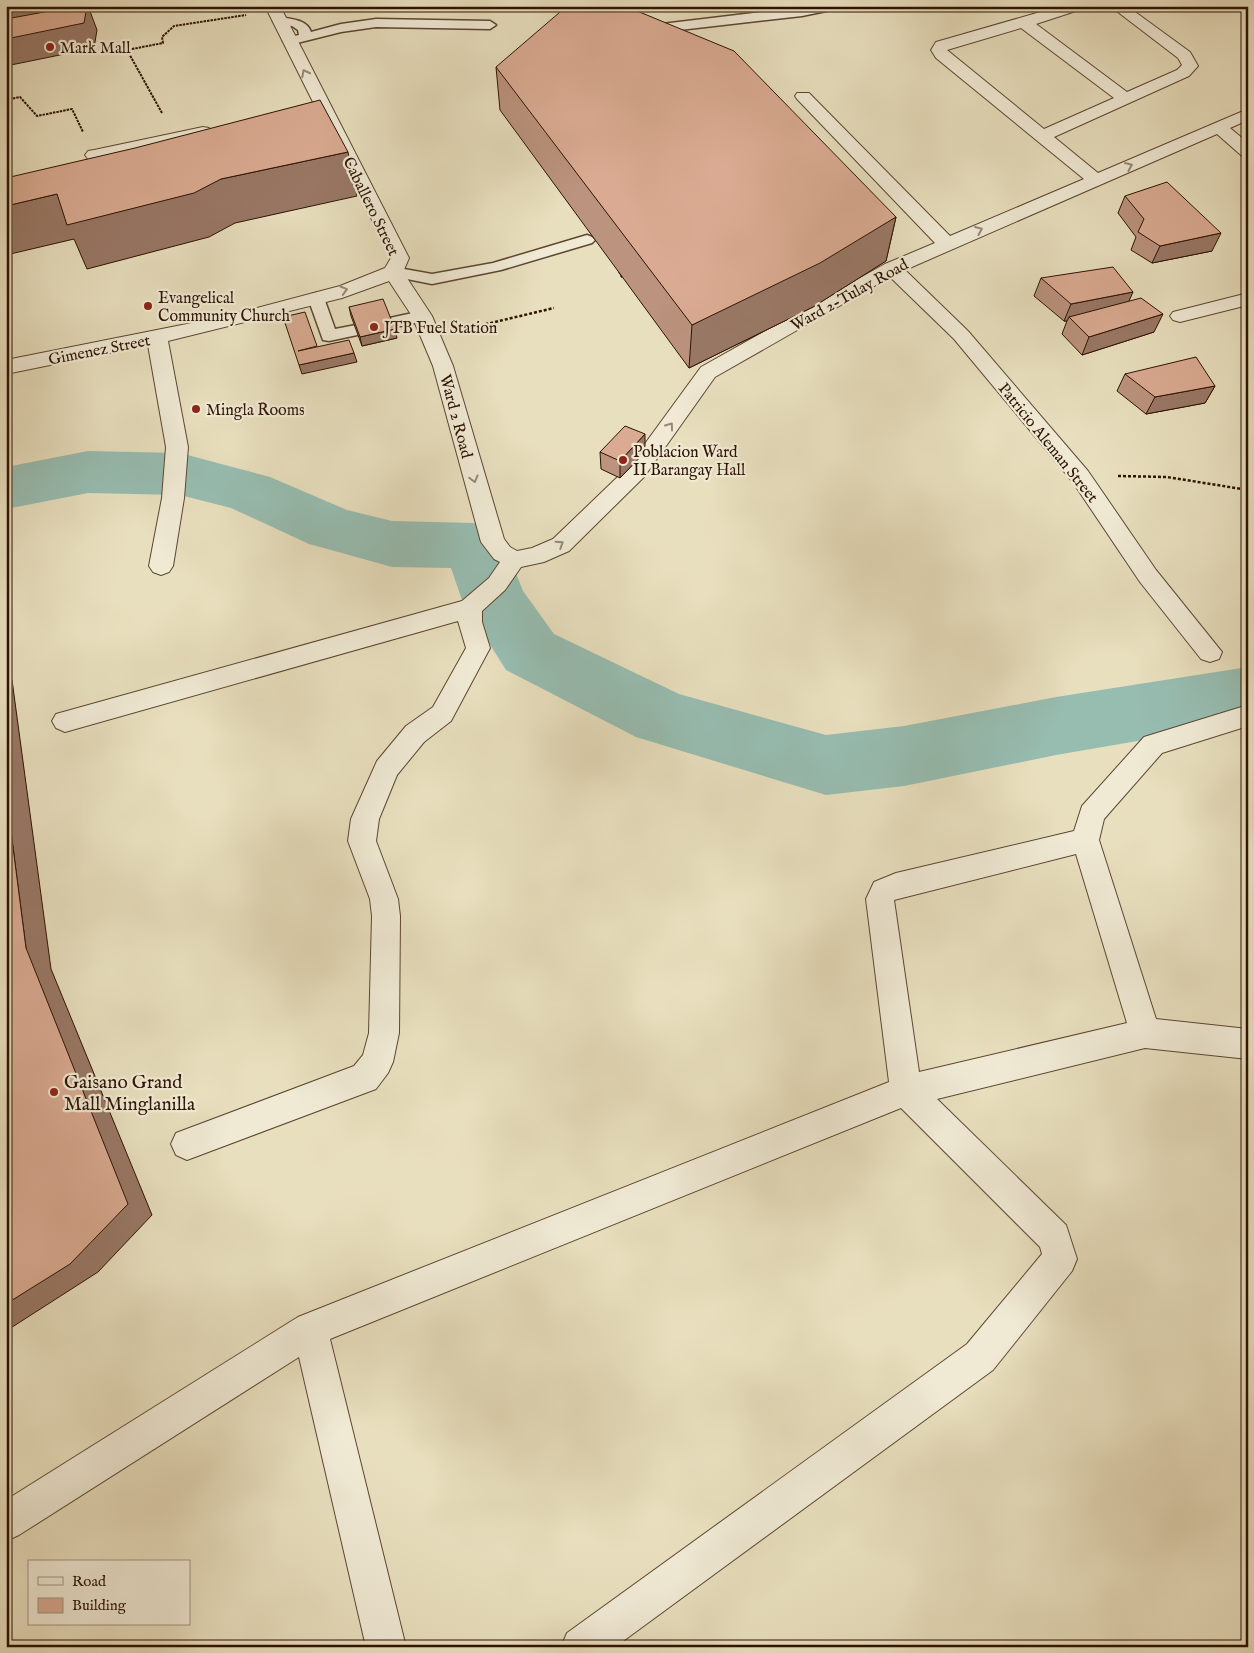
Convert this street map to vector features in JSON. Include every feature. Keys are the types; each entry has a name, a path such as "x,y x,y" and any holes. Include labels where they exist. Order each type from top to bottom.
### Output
{"street":[{"path":"1077,6 1024,23 942,45 939,50 942,55 1096,180"},
{"path":"1042,136 1183,73 1190,66 1184,55 1117,6"},
{"name":"Caballero Street","path":"274,12 400,258 393,272"},
{"path":"1139,21 1157,17"},
{"path":"1024,23 1126,98"},
{"path":"803,96 947,244"},
{"path":"303,110 322,106"},
{"name":"Ward 2-Tulay Road","path":"514,560 536,556 561,545 636,472 703,365 892,268 1248,114"},
{"path":"1219,127 1248,152"},
{"path":"94,155 215,129"},
{"name":"Patricio Aleman Street","path":"892,268 961,335 1080,476 1148,576 1210,652"},
{"name":"Gimenez Street","path":"6,367 157,338 316,298 376,281 393,272"},
{"name":"Ward 2 Road","path":"393,272 422,316 443,366 493,542 502,553 514,560"},
{"path":"1180,316 1248,298"},
{"path":"157,338 177,447 162,566"},
{"path":"187,1144 365,1078 377,1062 384,1033 386,916 384,899 362,841 365,819 386,769 415,734 442,714 455,694 478,648 470,622 485,595 514,560"},
{"path":"65,721 485,595"},
{"path":"1146,1033 1085,840 1092,814 1153,745 1248,715"},
{"path":"581,1647 980,1357 1060,1259 1054,1236 906,1091 880,899 884,891 896,886 1085,840"},
{"path":"6,1522 310,1329 906,1091 1146,1033 1248,1044"},
{"path":"310,1329 386,1647"}],"lane":[{"path":"634,31 802,12 832,6"},
{"path":"274,12 304,28 306,36"},
{"path":"289,41 341,28 376,23 490,25"},
{"path":"393,272 432,279 495,267 587,240"},
{"path":"316,298 329,336 356,330"},
{"path":"391,323 422,316"}],"path":[{"path":"176,137 127,50 163,44 162,37 174,26 274,12"},
{"path":"6,100 20,97 37,116 72,109 94,155"},
{"path":"619,272 625,280"},
{"path":"431,338 554,308"},
{"path":"1080,476 1168,476 1248,490"}],"building":[{"path":"6,6 21,6 6,9"},
{"path":"77,6 87,6 84,23 6,39 6,19"},
{"path":"567,6 625,6 734,51 896,217 820,263 692,325 496,67"},
{"path":"320,100 348,152 221,179 194,193 67,225 57,194 6,206 6,178 135,148"},
{"path":"1167,182 1221,233 1160,246 1138,232 1144,219 1125,196"},
{"path":"1113,267 1133,292 1071,304 1041,278"},
{"path":"1141,298 1163,314 1089,337 1069,317"},
{"name":"JTB Fuel Station","path":"383,299 395,329 360,337 349,307"},
{"path":"305,312 317,346 298,351 349,340 354,353 299,365 283,317"},
{"path":"1196,357 1215,386 1155,397 1125,374"},
{"path":"625,426 645,434 620,461 600,452"},
{"name":"Gaisano Grand Mall Minglanilla","path":"6,793 26,948 128,1204 70,1264 6,1304"}],"waterway":[{"path":"6,488 88,472 180,474 249,492 331,528 392,544 474,546 494,600 530,652 661,717 826,765 904,756 1056,726 1248,694"}],"place":[{"name":"Mark Mall","path":"50,47"},
{"name":"Evangelical Community Church","path":"148,306"},
{"name":"JTB Fuel Station","path":"374,327"},
{"name":"Mingla Rooms","path":"196,409"},
{"name":"Poblacion Ward II Barangay Hall","path":"623,460"},
{"name":"Gaisano Grand Mall Minglanilla","path":"54,1092"}]}
